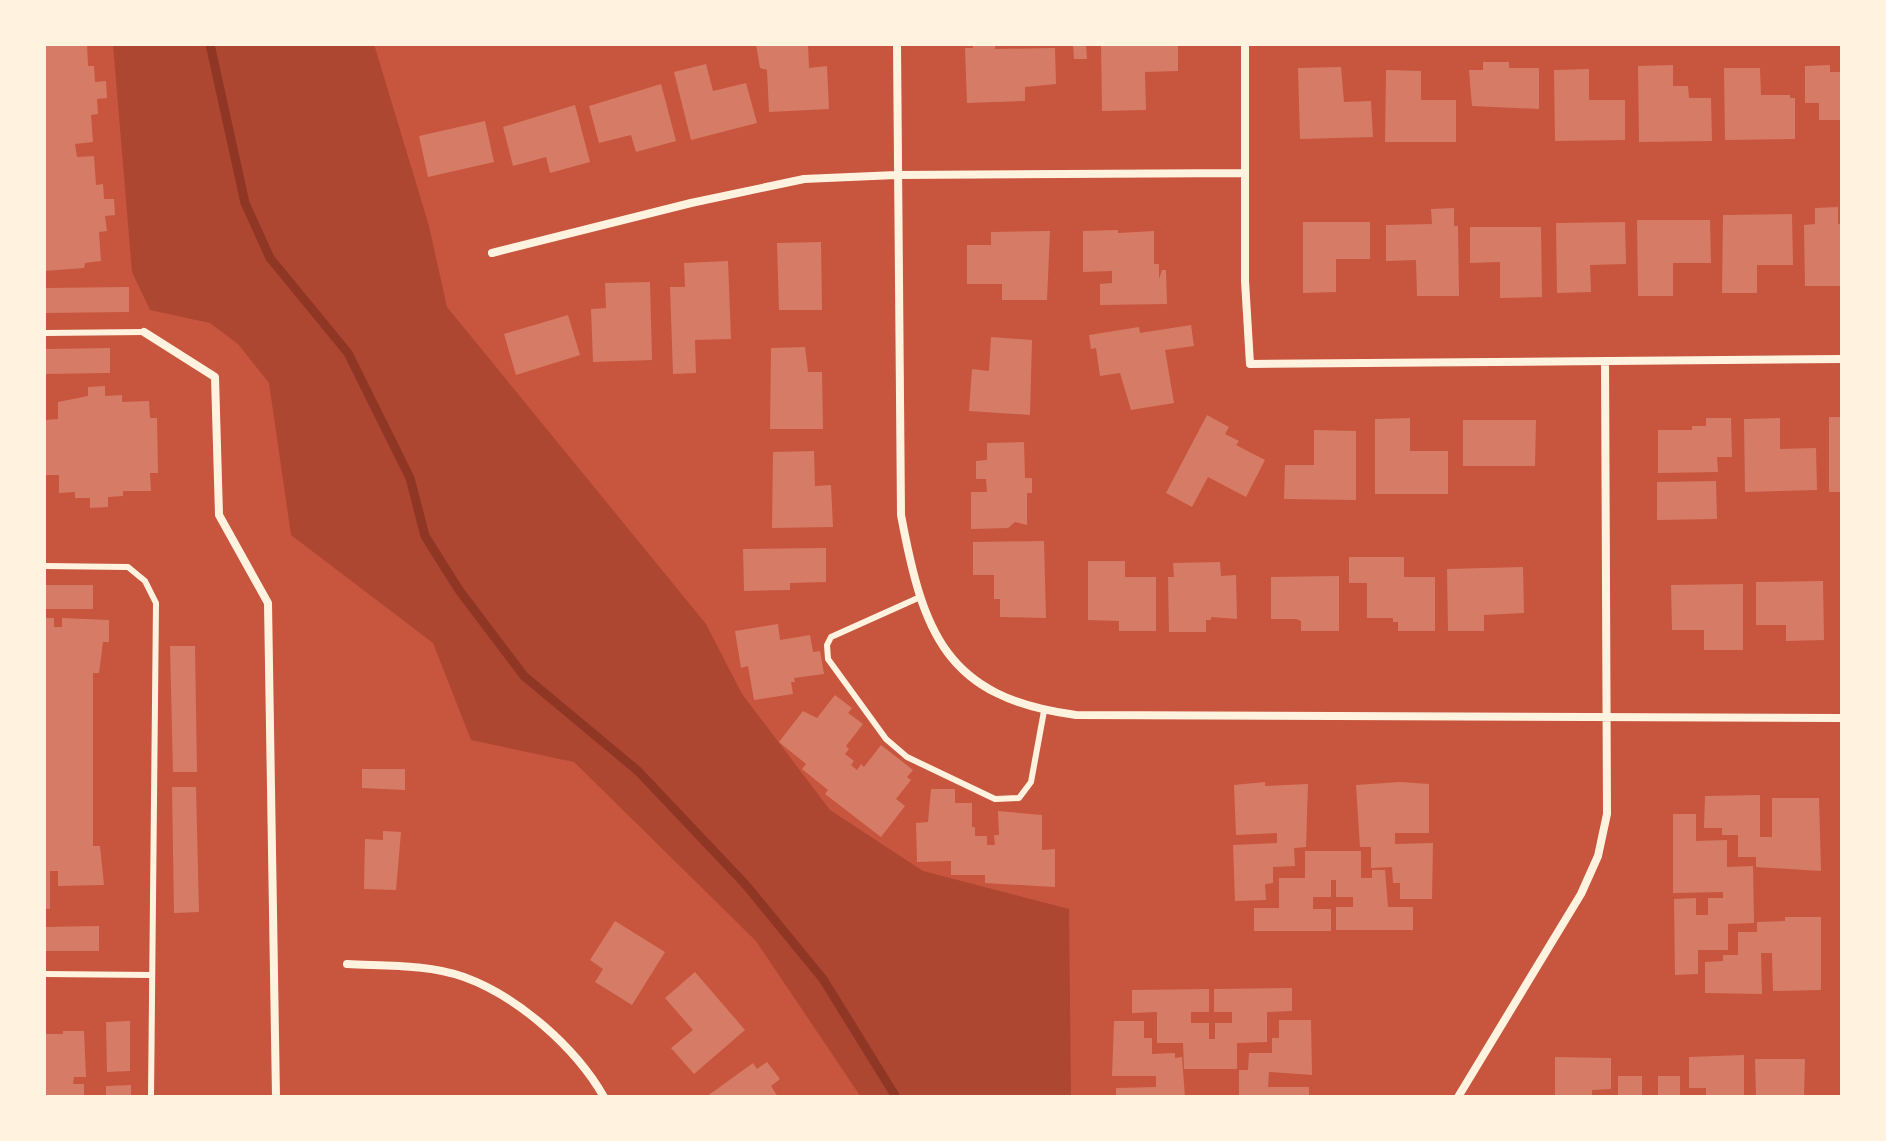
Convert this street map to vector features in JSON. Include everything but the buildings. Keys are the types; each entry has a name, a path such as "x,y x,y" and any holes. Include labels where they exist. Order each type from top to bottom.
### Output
{"street":[{"path":"897,44 901,515 924,616 946,652 973,678 1005,698 1044,711 1076,715 1409,714 1607,720 1842,718"},
{"path":"1245,44 1245,281 1250,364 1842,359"},
{"path":"492,253 691,203 804,179 896,175 1245,173"},
{"path":"144,332 215,377 219,515 268,603 276,1097"},
{"path":"1458,1097 1581,894 1598,856 1607,814 1605,361"},
{"path":"347,964 407,967 463,977 503,997 589,1071 604,1097"}],"lane":[{"path":"44,333 144,332"},
{"path":"44,566 128,567 145,581 156,603 151,1097"},
{"path":"918,598 831,637 827,645 828,659 886,739 907,757 995,799 1019,798 1031,782 1044,711"},
{"path":"44,974 152,975"}],"shaded area":[{"path":"113,44 374,44 429,226 447,307 706,624 742,694 830,810 923,871 1069,909 1071,1097 861,1097 756,941 574,762 471,740 433,643 291,535 269,383 238,344 210,323 150,310 132,272"}],"waterway":[{"path":"210,44 245,203 270,258 348,353 410,478 425,536 459,590 524,676 638,771 745,884 823,979 896,1097"}]}
